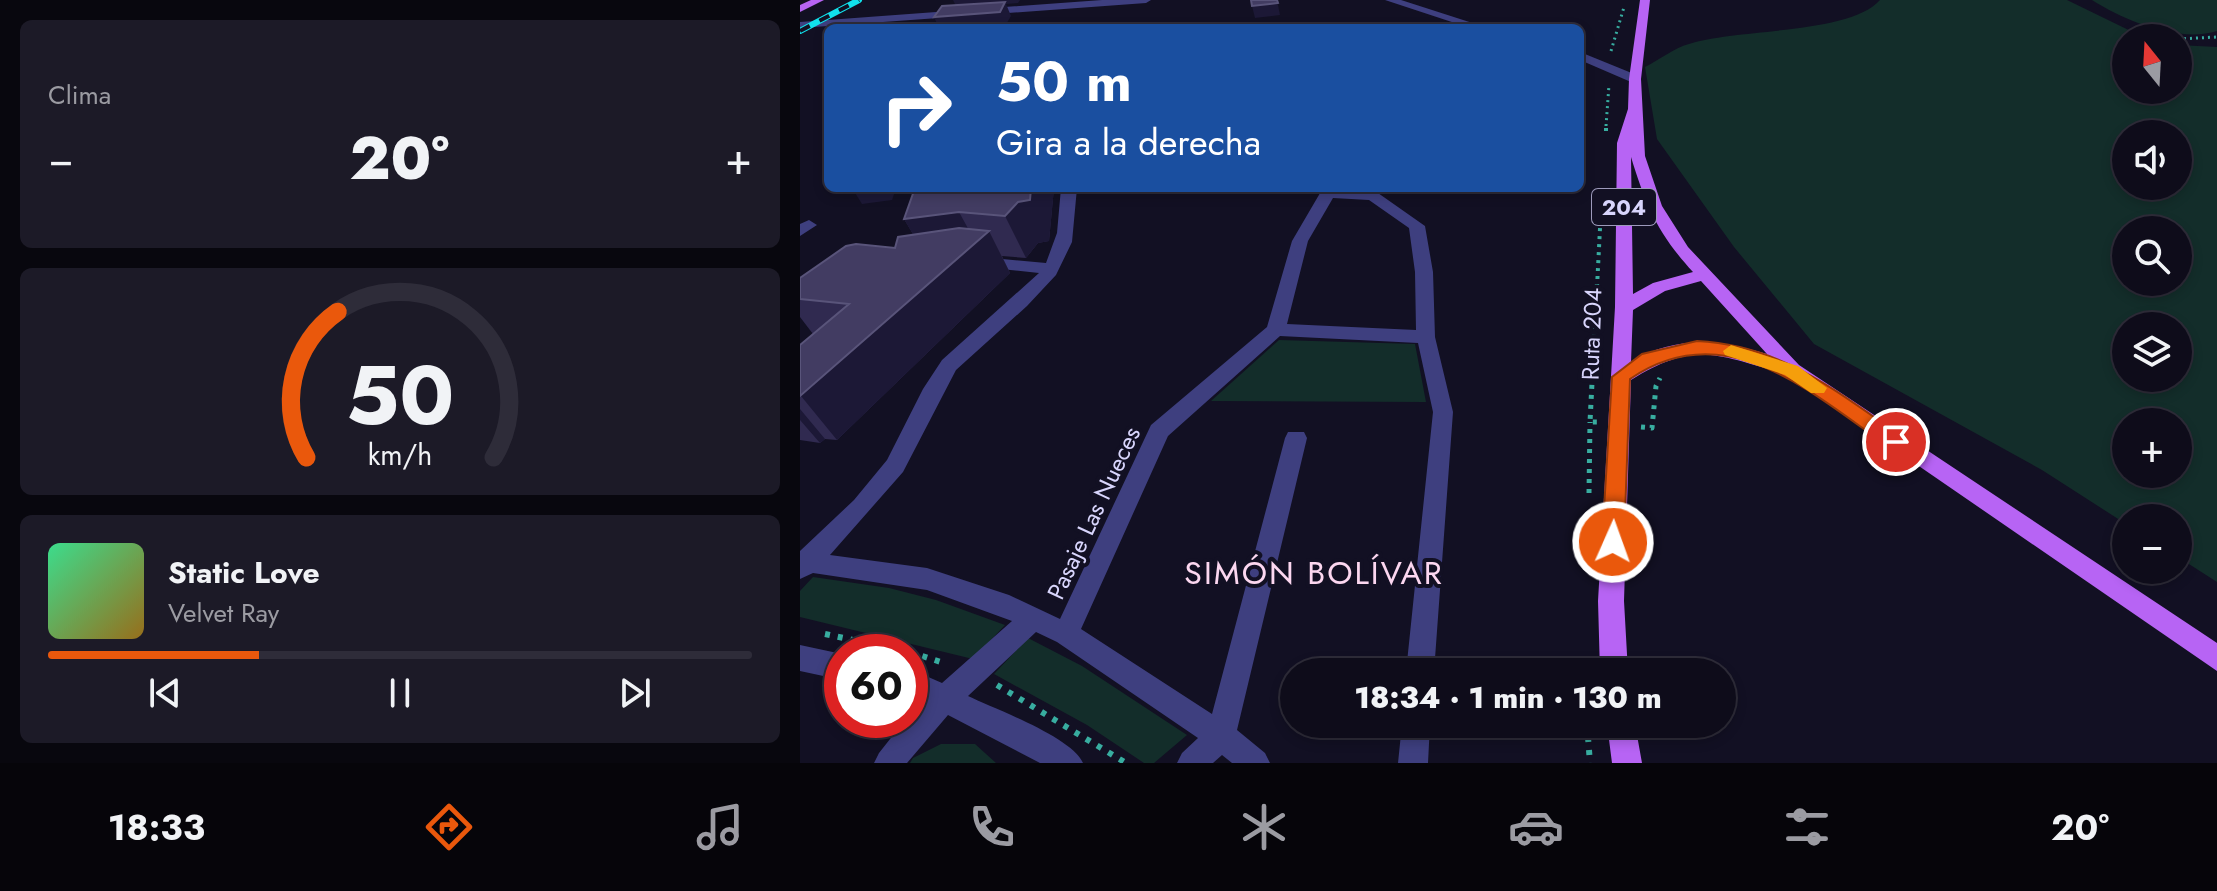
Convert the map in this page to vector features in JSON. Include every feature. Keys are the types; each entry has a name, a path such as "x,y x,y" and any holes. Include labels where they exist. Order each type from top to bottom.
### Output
{"main road":[{"path":"800,9 819,0"},
{"name":"Ruta 204","path":"1613,658 1611,601 1624,307 1624,143 1635,109 1635,79 1645,0"},
{"path":"1635,109 1638,156 1654,206 1682,250 1703,275 1792,370 2217,658"},
{"path":"1624,307 1659,287 1703,275"},
{"path":"1621,377 1648,358 1697,347 1721,348 1792,370"},
{"path":"1623,738 1627,763"}],"street":[{"path":"800,25 1146,0"},
{"path":"1390,0 1469,24"},
{"path":"1584,58 1635,79"},
{"path":"803,564 894,467 910,442 931,390 949,365 1051,269 1064,240 1069,192"},
{"path":"1329,192 1300,241 1276,330 1426,337"},
{"path":"1344,192 1373,196 1417,226 1424,272 1426,337 1443,412 1421,658"},
{"path":"965,263 1051,269"},
{"name":"Pasaje Las Nueces","path":"1066,634 1159,431 1276,330"},
{"path":"1192,763 1221,736 1296,438"},
{"path":"803,564 927,579 1000,603 1066,634 1221,736 1255,763"},
{"path":"889,763 907,737 945,698 1033,618"},
{"path":"800,658 824,663"},
{"path":"928,690 1068,763"},
{"path":"1413,763 1415,738"}],"path":[{"path":"2192,38 2217,37"},
{"path":"814,632 824,634"},
{"path":"928,659 1001,687 1126,763"},
{"path":"1588,738 1590,763"}],"green space":[{"path":"1880,0 2067,0 2116,24 2112,24 2112,104 2192,104 2192,46 2217,47 2217,582 2192,566 2192,504 2112,504 2112,515 2042,470 1814,344 1734,247 1657,139 1645,67 1689,44 1844,19 1865,11"},
{"path":"2092,0 2217,0 2217,31 2192,34 2192,24 2142,24"},
{"path":"1279,340 1415,344 1426,402 1211,401"},
{"path":"813,577 889,588 936,600 1005,625 973,659 928,648 928,634 870,634 800,617 800,591"},
{"path":"1028,638 1082,666 1187,735 1154,763 1144,763 1087,725 994,674"},
{"path":"941,744 975,744 996,763 910,763 913,758"}],"building":[{"path":"1251,0 1277,0 1278,3 1252,6"},
{"path":"1005,2 1000,12 934,17 942,6"},
{"path":"914,192 1031,192 1030,200 1018,202 1005,216 959,212 904,219"},
{"path":"959,228 989,231 800,396 800,345 849,304 800,299 800,278 846,246 856,244 895,248 898,237"}],"railway":[{"path":"800,31 859,0"}],"slow traffic":[{"path":"1731,351 1792,370 1817,388"}],"district":[{"name":"SIMÓN BOLÍVAR","path":"1314,573"}],"route":[{"path":"1613,542 1621,377 1648,358 1672,350 1697,347 1721,348 1752,356 1792,370 1896,442"}]}
